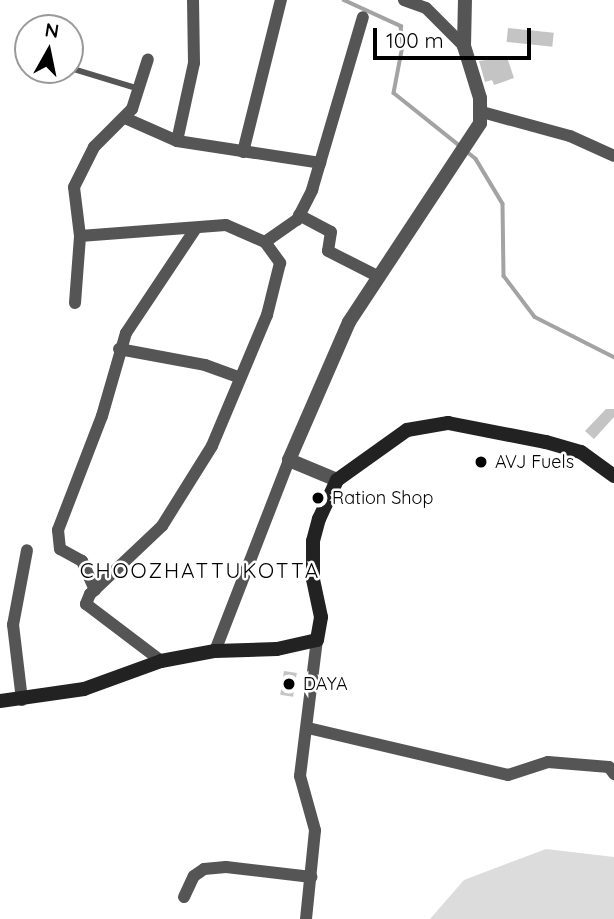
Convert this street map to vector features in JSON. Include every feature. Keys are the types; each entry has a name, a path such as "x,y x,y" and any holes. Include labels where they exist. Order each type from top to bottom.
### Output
{"main road":[{"path":"0,701 22,700 84,689 161,661 215,652 277,649 317,640 321,618 313,578 313,541 337,480 407,430 448,423 581,452 614,476"}],"street":[{"path":"177,141 194,63 193,0"},
{"path":"243,152 281,0"},
{"path":"404,0 426,8 464,46"},
{"path":"215,652 289,460 341,339 377,276 473,135 482,113 464,46 465,0"},
{"path":"265,242 282,234 299,215 320,163 363,17"},
{"path":"75,303 80,236 73,200 78,177 94,147 125,118 139,89 148,59"},
{"path":"482,113 570,135 614,156"},
{"path":"125,118 177,141 320,163"},
{"path":"299,215 331,232 328,251 377,276"},
{"path":"80,236 226,225 265,242 280,263 279,277 212,446 162,526 94,590 87,608 161,661"},
{"path":"94,590 82,561 60,549 57,541 102,416 119,349 195,228"},
{"path":"119,349 192,362 240,378"},
{"path":"289,460 337,480"},
{"path":"22,700 13,625 27,550"},
{"path":"306,919 314,818 300,776 309,729 317,640"},
{"path":"309,729 508,775 548,762 609,767 614,774"},
{"path":"184,897 194,876 204,869 226,867 311,877"}],"lane":[{"path":"84,72 139,89"}],"shaded area":[{"path":"546,849 614,857 614,919 430,919 464,880"}],"building":[{"path":"508,28 554,33 552,47 507,42"},
{"path":"507,57 514,78 494,85 492,80 485,82 479,61"},
{"path":"606,409 614,409 614,417 594,439 585,431"},
{"name":"DAYA","path":"284,671 297,673 293,697 280,695"}],"waterway":[{"path":"344,0 401,26 403,46 394,93 459,145"},
{"path":"465,150 476,159 503,204 504,276 535,317 614,357"}],"place":[{"name":"AVJ Fuels","path":"481,462"},
{"name":"Ration Shop","path":"318,498"},
{"name":"DAYA","path":"289,684"}],"district":[{"name":"CHOOZHATTUKOTTA","path":"200,570"}]}
